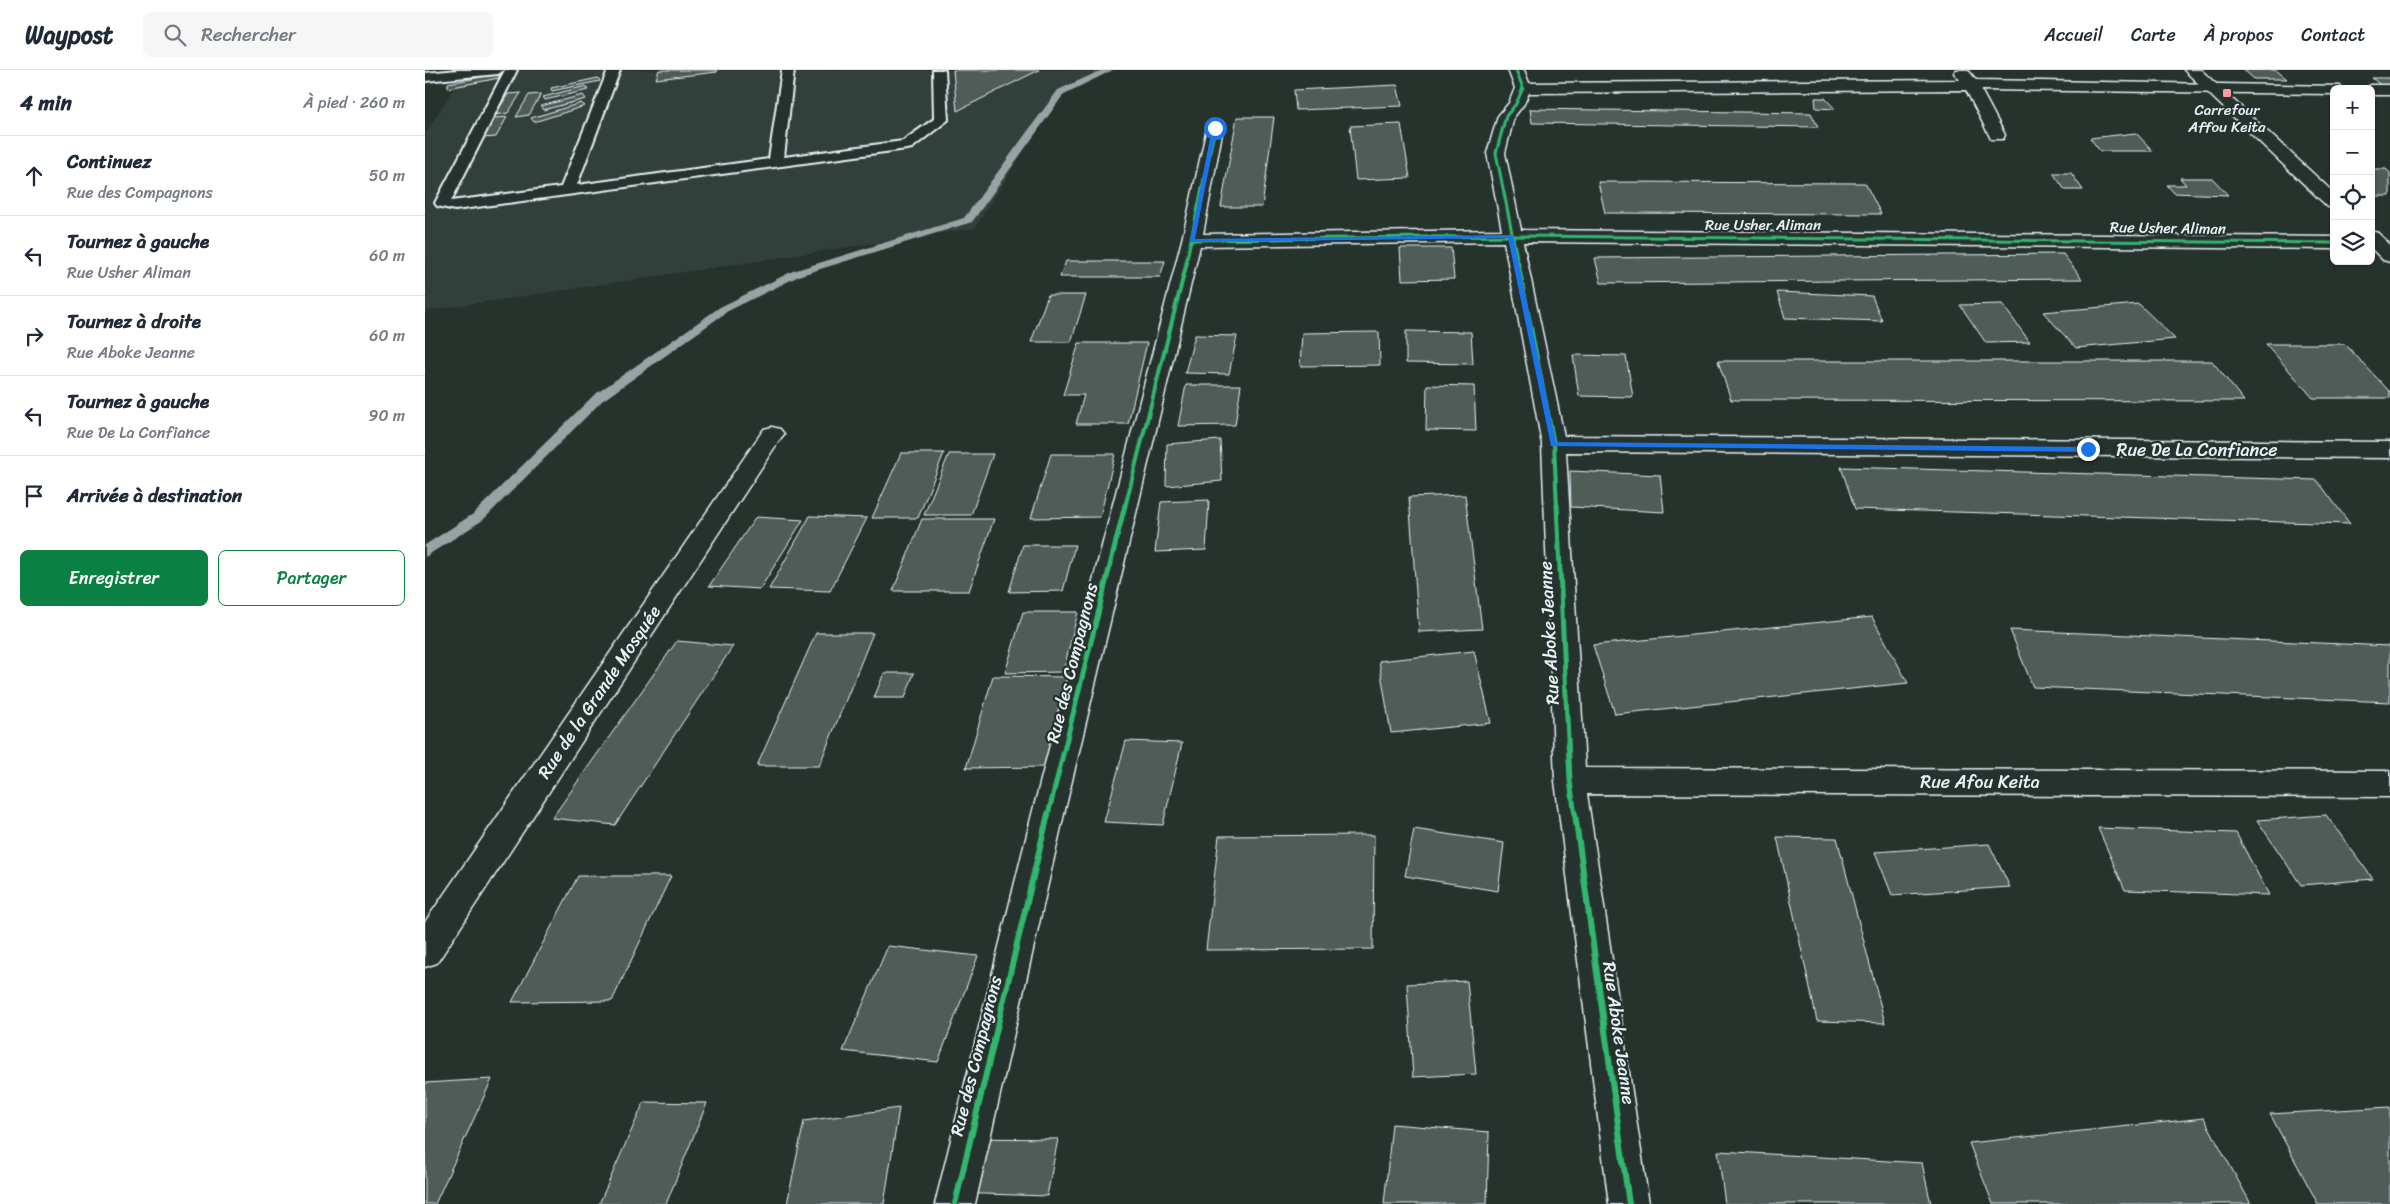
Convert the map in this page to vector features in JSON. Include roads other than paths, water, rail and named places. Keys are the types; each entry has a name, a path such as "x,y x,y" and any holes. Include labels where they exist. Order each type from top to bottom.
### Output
{"street":[{"path":"1959,70 1971,85 1997,135"},
{"path":"2192,70 2330,198"},
{"path":"1520,79 2330,89"},
{"name":"Rue Aboke Jeanne","path":"1520,79 1516,104 1506,116 1496,153 1553,444 1570,781 1629,1204"},
{"path":"2375,90 2390,90"},
{"name":"Rue des Compagnons","path":"955,1204 1046,823 1192,240 1215,128"},
{"name":"Rue Usher Aliman","path":"1192,240 1511,236 2330,243"},
{"name":"Rue de la Grande Mosquée","path":"425,951 772,434"},
{"name":"Rue De La Confiance","path":"1553,444 2390,450"},
{"name":"Rue Afou Keita","path":"1570,781 2390,784"}],"lane":[{"path":"425,77 498,70"},
{"path":"511,70 442,203 455,206 907,145 941,120 939,70"},
{"path":"567,190 614,70"},
{"path":"775,163 788,70"}],"waterway":[{"path":"425,552 478,517 598,398 724,309 797,273 968,220 1061,92 1109,70"}],"place":[{"name":"Carrefour Affou Keita","path":"2227,93"}]}
